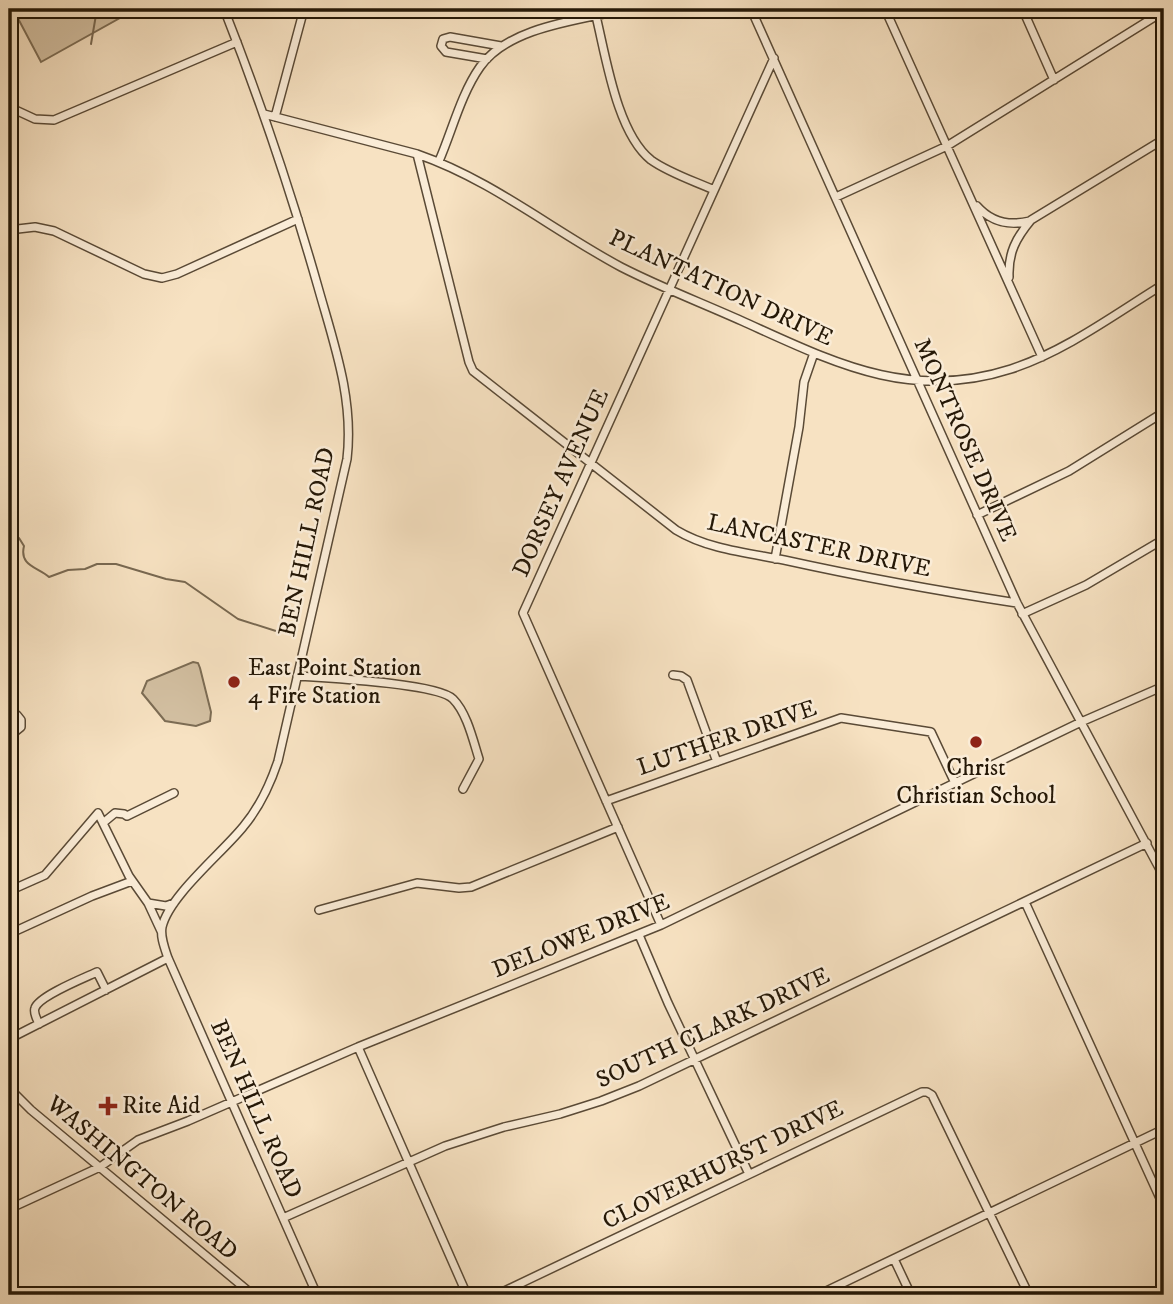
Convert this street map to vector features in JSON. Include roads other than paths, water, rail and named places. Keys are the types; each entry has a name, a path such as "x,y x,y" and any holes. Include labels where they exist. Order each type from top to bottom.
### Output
{"street":[{"name":"BEN HILL ROAD","path":"224,9 264,114 298,219 346,386 350,422 347,459 278,761 262,800 244,826 174,902 161,931 168,958 317,1295"},
{"path":"275,117 304,9"},
{"path":"439,161 472,81 487,59 501,46 528,33 627,9"},
{"name":"MONTROSE DRIVE","path":"751,9 1017,604 1164,877"},
{"path":"886,9 1041,357"},
{"path":"1023,10 1054,79"},
{"path":"836,197 947,146 1161,11"},
{"path":"596,16 617,100 641,149 658,164 714,190"},
{"path":"487,59 446,52 441,46 443,39 450,37 501,46"},
{"path":"9,107 35,119 54,120 237,42"},
{"name":"DORSEY AVENUE","path":"662,925 523,613 774,58"},
{"name":"PLANTATION DRIVE","path":"264,114 439,161 489,185 621,266 814,354 865,373 917,381 947,381 1011,369 1077,338 1164,284"},
{"path":"1009,284 1008,264 1012,248 1031,220 1164,139"},
{"name":"LANCASTER DRIVE","path":"417,154 473,371 687,537 775,559 905,586 1017,604"},
{"path":"961,178 976,204 990,217 1009,223 1031,220"},
{"path":"9,230 35,227 54,231 144,274 162,278 177,275 298,219"},
{"path":"775,559 799,427 804,382 814,354"},
{"path":"977,515 1069,471 1164,412"},
{"path":"1022,614 1086,585 1164,539"},
{"path":"673,675 687,680 717,762"},
{"path":"297,676 394,684 443,693 452,698 460,708 479,759 463,789"},
{"name":"DELOWE DRIVE","path":"9,1209 100,1167 138,1140 358,1047 662,925 1081,722 1164,686"},
{"path":"9,712 21,720 16,731 9,731"},
{"name":"LUTHER DRIVE","path":"606,801 841,718 931,732 955,783"},
{"path":"9,788 13,778"},
{"path":"103,823 115,813 127,816 174,793"},
{"path":"9,891 45,875 98,813 161,931"},
{"path":"319,910 417,883 471,887 618,827"},
{"name":"SOUTH CLARK DRIVE","path":"283,1218 408,1162 477,1135 559,1115 601,1101 694,1060 1147,843"},
{"path":"9,934 132,881"},
{"path":"148,903 166,906 174,902"},
{"path":"1025,902 1164,1207"},
{"path":"639,935 694,1060 749,1174"},
{"path":"9,1039 168,958"},
{"path":"39,1024 35,1008 41,1000 52,994 97,972 106,990"},
{"path":"358,1047 467,1295"},
{"name":"CLOVERHURST DRIVE","path":"496,1295 927,1091 932,1095 1029,1295"},
{"name":"WASHINGTON ROAD","path":"11,1093 253,1295"},
{"path":"818,1295 1164,1129"},
{"path":"894,1259 911,1295"}],"waterway":[{"path":"91,44 97,9"},
{"path":"9,537 19,538 24,546 23,553 27,562 49,577 97,564 116,564 185,582 238,619 279,632"}],"place":[{"name":"East Point Station 4 Fire Station","path":"234,682"},
{"name":"Christ Christian School","path":"976,742"},
{"name":"Rite Aid","path":"108,1106"}]}
